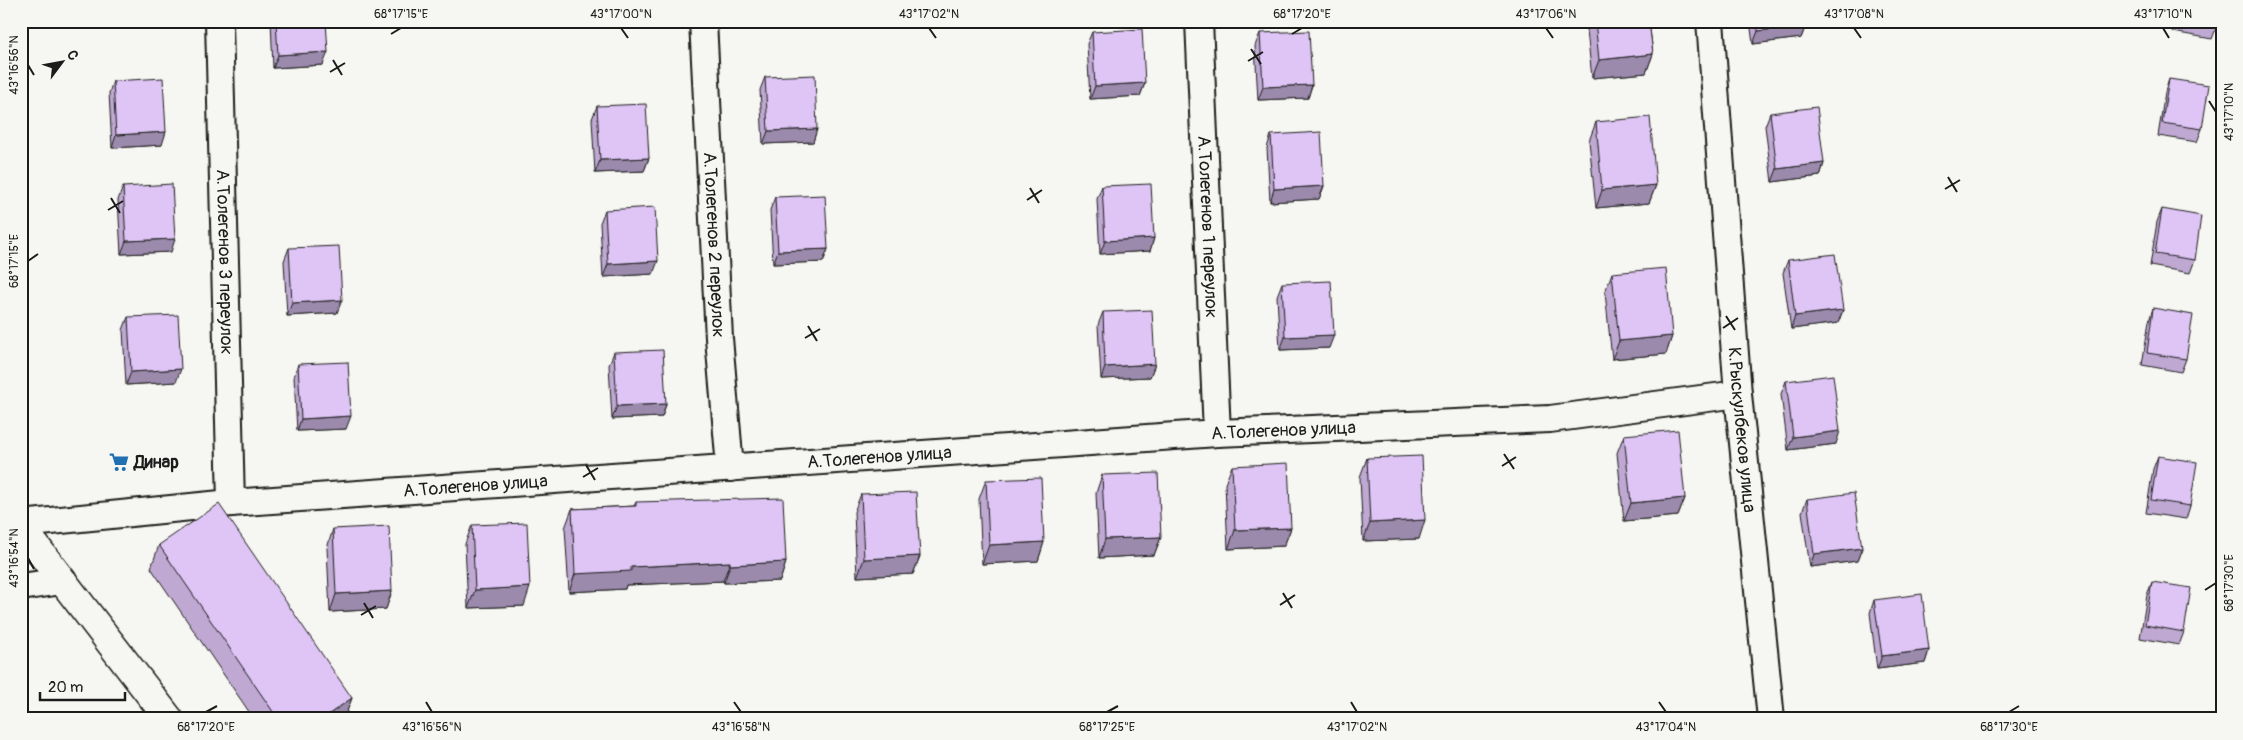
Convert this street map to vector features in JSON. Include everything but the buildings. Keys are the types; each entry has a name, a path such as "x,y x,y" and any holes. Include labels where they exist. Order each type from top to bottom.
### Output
{"main road":[{"path":"21,525 169,719"}],"street":[{"name":"А.Толегенов 3 переулок","path":"219,21 231,503"},
{"name":"А.Толегенов 2 переулок","path":"702,21 719,338 730,468"},
{"name":"А.Толегенов 1 переулок","path":"1200,21 1218,433"},
{"name":"К.Рыскулбеков улица","path":"1710,21 1738,394 1770,719"},
{"name":"А.Толегенов улица","path":"21,525 231,503 1218,433 1550,419 1738,394"},
{"path":"21,587 62,581"}],"place":[{"name":"Динар","path":"119,462"}]}
